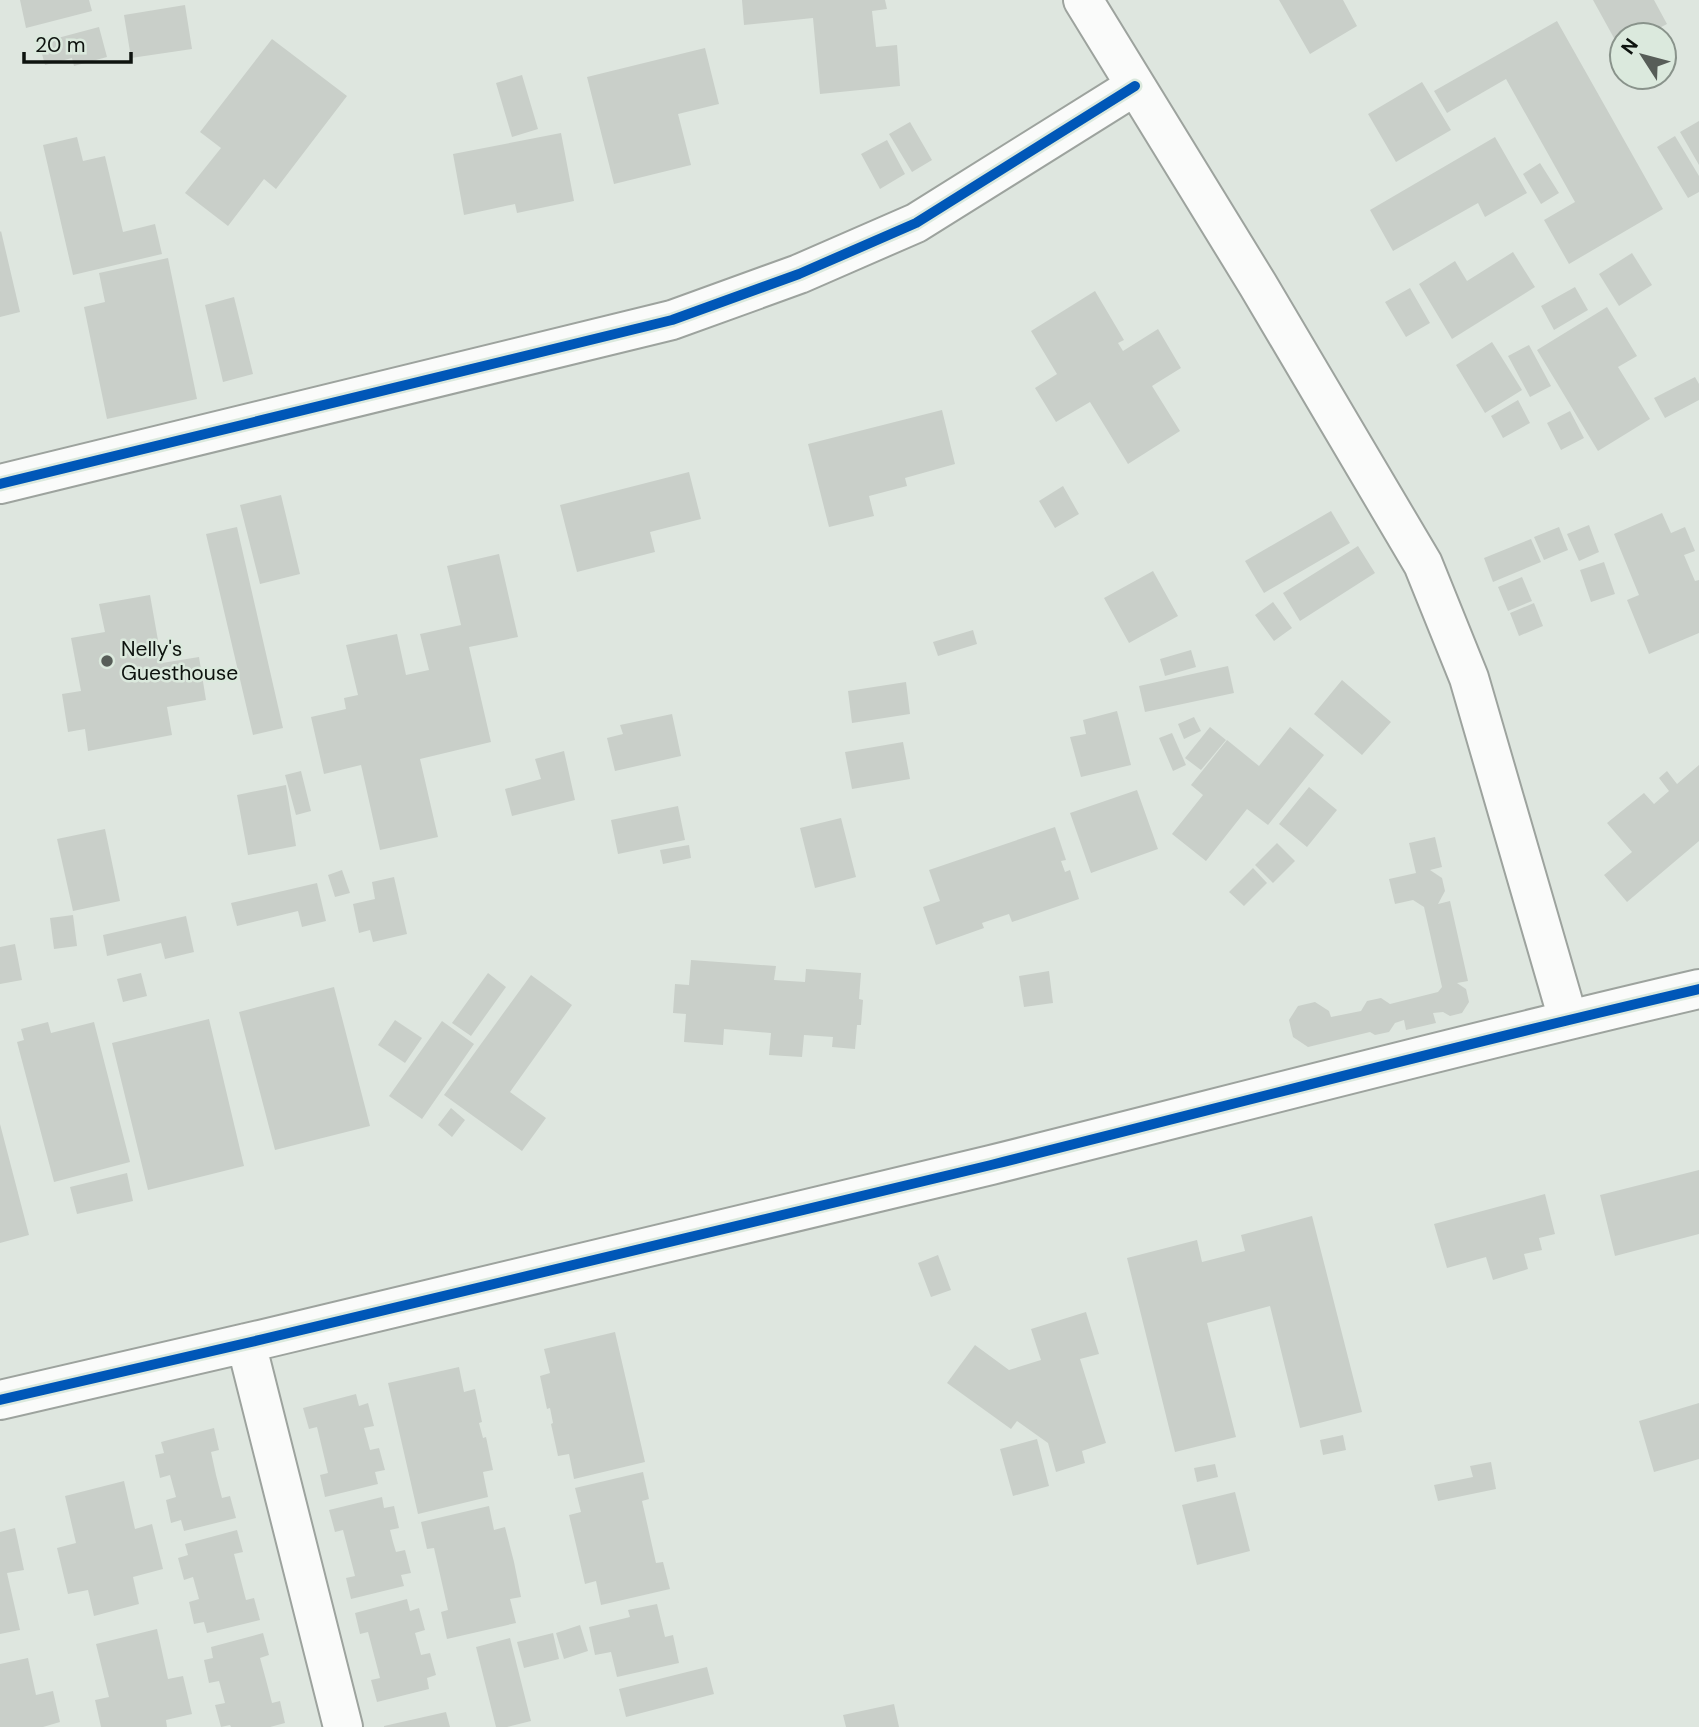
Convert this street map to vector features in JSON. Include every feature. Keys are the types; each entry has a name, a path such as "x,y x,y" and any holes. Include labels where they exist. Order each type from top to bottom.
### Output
{"street":[{"path":"1083,0 1258,285 1423,564 1469,678 1569,1019"},
{"path":"0,484 672,320 799,274 916,223 1135,86"},
{"path":"0,1400 978,1168 1569,1019 1699,989"},
{"path":"246,1343 343,1727"}],"building":[{"path":"20,0 89,0 92,11 26,28"},
{"path":"742,0 885,0 887,9 872,11 876,47 897,45 900,86 820,94 813,18 744,25"},
{"path":"1279,0 1343,0 1357,26 1310,54"},
{"path":"1593,0 1654,0 1665,21 1608,21 1608,27"},
{"path":"185,5 192,49 131,58 124,15"},
{"path":"1557,21 1663,209 1569,264 1544,220 1575,202 1506,79 1447,113 1434,91"},
{"path":"99,27 107,57 74,66 72,58 45,65 39,43"},
{"path":"272,39 347,96 276,189 264,179 228,226 185,193 221,148 200,132"},
{"path":"705,48 719,104 678,114 691,165 614,184 587,77"},
{"path":"522,75 538,129 512,137 496,83"},
{"path":"1422,82 1451,130 1396,162 1368,114"},
{"path":"1699,121 1699,165 1680,132"},
{"path":"910,122 932,160 912,172 889,134"},
{"path":"561,133 574,201 517,213 515,204 464,215 453,154"},
{"path":"1675,136 1699,176 1699,192 1688,198 1657,147"},
{"path":"77,137 83,161 105,156 123,232 155,224 162,254 73,275 43,145"},
{"path":"1495,137 1527,193 1485,217 1478,203 1393,251 1370,210"},
{"path":"887,140 905,174 880,189 861,154"},
{"path":"1540,163 1559,193 1541,204 1523,174"},
{"path":"0,232 20,312 0,317"},
{"path":"1513,252 1535,287 1452,339 1419,284 1455,261 1467,281"},
{"path":"1632,253 1652,285 1619,306 1599,274"},
{"path":"168,258 197,399 107,419 84,307 105,302 99,273"},
{"path":"1575,287 1588,310 1554,330 1541,306"},
{"path":"1410,288 1430,323 1406,337 1385,302"},
{"path":"1095,291 1124,340 1118,343 1123,351 1158,329 1181,368 1152,386 1180,431 1128,464 1090,402 1056,422 1035,388 1057,374 1031,331"},
{"path":"234,297 253,374 223,382 205,305"},
{"path":"1607,307 1637,356 1618,367 1650,419 1598,451 1537,350"},
{"path":"1492,342 1522,390 1485,413 1456,365"},
{"path":"1529,345 1551,386 1530,397 1508,356"},
{"path":"1695,377 1699,384 1699,400 1665,418 1654,398"},
{"path":"1518,400 1530,423 1503,438 1491,416"},
{"path":"942,410 955,464 905,478 907,486 869,496 874,516 829,527 808,444"},
{"path":"1570,411 1584,438 1561,450 1547,423"},
{"path":"689,472 701,519 650,532 655,552 577,572 560,505"},
{"path":"1063,486 1079,514 1055,528 1039,501"},
{"path":"281,495 300,574 260,584 240,505"},
{"path":"1331,511 1350,543 1264,593 1245,561"},
{"path":"1662,513 1671,533 1685,527 1695,551 1684,555 1695,581 1699,580 1699,633 1649,654 1627,600 1639,595 1614,534"},
{"path":"1589,525 1599,552 1579,561 1567,534"},
{"path":"237,527 283,728 253,735 206,534"},
{"path":"1559,527 1568,550 1544,560 1534,537"},
{"path":"1531,539 1541,562 1493,582 1484,558"},
{"path":"1358,546 1375,573 1300,621 1283,593"},
{"path":"499,554 518,637 469,647 491,742 420,759 438,837 380,850 361,765 324,774 311,717 346,709 344,698 358,695 346,645 397,634 406,675 429,670 420,634 461,625 447,566"},
{"path":"1604,562 1615,594 1591,602 1580,570"},
{"path":"1153,571 1178,616 1129,643 1104,598"},
{"path":"1522,577 1532,601 1508,611 1498,587"},
{"path":"150,595 162,663 199,657 206,700 167,707 172,735 88,751 85,729 68,732 62,694 81,691 71,638 105,632 99,604"},
{"path":"1273,602 1292,628 1274,641 1255,615"},
{"path":"1534,603 1543,626 1519,636 1510,613"},
{"path":"973,630 977,644 938,656 933,642"},
{"path":"1191,650 1196,667 1165,676 1160,659"},
{"path":"1228,666 1234,693 1145,712 1139,686"},
{"path":"1342,680 1391,722 1362,755 1314,714"},
{"path":"906,682 910,714 852,723 848,691"},
{"path":"1117,711 1131,765 1081,777 1070,737 1086,734 1083,720"},
{"path":"672,714 681,756 615,771 607,738 623,734 620,725"},
{"path":"1194,717 1201,731 1184,739 1178,724"},
{"path":"1210,727 1226,740 1201,770 1185,758"},
{"path":"1290,727 1324,755 1268,825 1247,809 1206,861 1172,834 1203,795 1191,785 1227,740 1259,766"},
{"path":"1172,733 1186,765 1173,771 1159,738"},
{"path":"903,742 910,779 852,789 845,752"},
{"path":"564,751 575,800 512,816 505,789 541,779 535,759"},
{"path":"1699,765 1699,841 1627,902 1604,875 1632,852 1607,823 1644,793 1654,804 1669,791 1659,778 1667,771 1677,784"},
{"path":"301,771 311,811 296,815 285,775"},
{"path":"286,785 296,846 248,855 237,795"},
{"path":"1309,787 1337,810 1307,847 1279,824"},
{"path":"1137,790 1158,849 1091,873 1070,813"},
{"path":"678,806 685,840 618,854 611,820"},
{"path":"841,818 856,877 815,888 800,828"},
{"path":"1055,827 1066,860 1061,861 1065,872 1070,870 1079,899 1012,922 1009,914 982,923 984,928 936,945 923,907 940,901 929,870"},
{"path":"105,829 120,901 73,911 57,839"},
{"path":"1435,837 1442,867 1430,870 1442,878 1445,891 1438,904 1450,901 1468,981 1457,983 1466,989 1469,1002 1462,1013 1450,1016 1443,1012 1433,1013 1436,1023 1406,1030 1404,1020 1395,1023 1389,1032 1375,1035 1370,1032 1308,1047 1293,1037 1289,1020 1298,1006 1315,1002 1329,1011 1331,1017 1361,1011 1367,1001 1381,998 1390,1004 1438,992 1442,987 1424,907 1413,900 1395,904 1389,879 1416,873 1409,843"},
{"path":"1277,843 1295,861 1273,883 1255,865"},
{"path":"689,845 691,858 663,864 660,850"},
{"path":"1253,868 1267,883 1244,906 1229,892"},
{"path":"342,870 350,893 335,897 328,875"},
{"path":"394,877 407,934 373,942 370,930 359,933 353,904 375,899 372,882"},
{"path":"317,883 326,921 302,927 298,911 237,926 231,903"},
{"path":"73,915 77,946 54,949 50,918"},
{"path":"186,916 194,952 165,959 161,943 107,956 103,935"},
{"path":"15,944 22,980 0,984 0,947"},
{"path":"691,960 776,966 774,980 805,982 806,969 861,973 859,999 863,1000 855,1049 832,1047 833,1037 804,1035 802,1057 769,1055 771,1033 724,1029 723,1045 684,1042 686,1014 673,1013 675,984 689,985"},
{"path":"1049,971 1053,1003 1024,1007 1019,976"},
{"path":"141,973 147,996 123,1002 117,979"},
{"path":"488,973 506,987 471,1036 452,1023"},
{"path":"531,975 572,1005 510,1092 546,1118 522,1151 444,1095"},
{"path":"334,987 370,1126 275,1150 239,1012"},
{"path":"209,1019 244,1166 148,1190 112,1043"},
{"path":"395,1020 422,1038 405,1063 378,1045"},
{"path":"442,1021 474,1044 422,1119 389,1096"},
{"path":"48,1022 51,1033 94,1022 130,1162 54,1182 17,1042 24,1040 21,1029"},
{"path":"451,1108 465,1120 452,1137 438,1125"},
{"path":"0,1124 29,1235 0,1243"},
{"path":"1699,1170 1699,1234 1615,1256 1600,1195"},
{"path":"127,1173 133,1201 77,1214 70,1187"},
{"path":"1545,1194 1555,1234 1539,1238 1542,1250 1524,1254 1528,1269 1493,1280 1486,1257 1447,1268 1434,1224"},
{"path":"1312,1216 1362,1412 1300,1428 1270,1306 1207,1323 1236,1437 1175,1452 1127,1258 1197,1240 1202,1262 1245,1251 1241,1235"},
{"path":"938,1255 951,1290 931,1297 918,1263"},
{"path":"1086,1312 1099,1354 1080,1359 1106,1443 1082,1451 1085,1463 1056,1472 1048,1443 1017,1421 1011,1429 947,1383 975,1345 1009,1370 1041,1360 1031,1329"},
{"path":"615,1332 645,1462 574,1479 569,1454 558,1456 550,1408 547,1409 540,1376 550,1373 544,1349"},
{"path":"459,1367 464,1392 475,1389 482,1422 479,1423 483,1438 486,1437 493,1470 483,1472 488,1497 418,1514 388,1383"},
{"path":"356,1394 359,1406 368,1403 374,1426 364,1428 370,1450 379,1448 385,1470 375,1472 378,1484 325,1497 320,1475 328,1473 317,1427 309,1429 303,1408"},
{"path":"1699,1403 1699,1459 1654,1472 1639,1421"},
{"path":"214,1428 219,1450 211,1452 216,1475 222,1498 230,1496 236,1518 184,1531 181,1520 171,1523 166,1500 176,1497 170,1475 160,1478 155,1455 164,1453 161,1442"},
{"path":"1343,1435 1346,1450 1323,1455 1320,1440"},
{"path":"1037,1439 1049,1486 1013,1496 1000,1449"},
{"path":"1491,1462 1496,1489 1438,1501 1434,1485 1473,1477 1470,1466"},
{"path":"1215,1464 1218,1477 1197,1482 1194,1468"},
{"path":"643,1472 649,1499 642,1501 656,1563 663,1562 670,1589 601,1605 596,1581 585,1584 569,1515 581,1512 575,1488"},
{"path":"124,1481 135,1529 152,1524 163,1569 133,1577 139,1604 94,1616 88,1590 68,1594 57,1548 76,1543 65,1496"},
{"path":"1235,1492 1250,1551 1197,1565 1182,1505"},
{"path":"382,1497 384,1508 394,1506 399,1528 390,1530 393,1542 396,1552 405,1550 411,1573 401,1575 404,1586 351,1599 346,1578 355,1576 343,1530 335,1532 329,1510"},
{"path":"489,1506 494,1530 505,1527 514,1562 521,1597 510,1599 516,1623 447,1639 441,1612 448,1610 434,1548 427,1549 421,1522"},
{"path":"15,1528 24,1570 7,1573 20,1630 0,1634 0,1532"},
{"path":"237,1530 243,1552 234,1554 246,1600 254,1598 260,1620 207,1633 204,1622 194,1624 189,1602 199,1599 193,1577 184,1580 178,1558 188,1555 185,1544"},
{"path":"407,1599 410,1611 419,1608 425,1630 415,1633 421,1655 430,1653 436,1675 427,1678 429,1689 377,1702 371,1680 380,1678 368,1632 360,1634 355,1613"},
{"path":"657,1604 665,1637 673,1635 679,1663 617,1677 611,1652 595,1655 589,1627 630,1617 628,1610"},
{"path":"580,1625 588,1651 564,1659 556,1633"},
{"path":"157,1629 168,1679 183,1676 192,1714 166,1720 167,1727 101,1727 95,1700 109,1697 96,1644"},
{"path":"263,1633 269,1655 260,1658 272,1703 280,1701 285,1723 270,1727 221,1727 215,1705 225,1703 219,1681 209,1683 204,1660 213,1658 211,1647"},
{"path":"553,1633 559,1659 524,1668 517,1642"},
{"path":"510,1638 531,1721 496,1727 476,1647"},
{"path":"28,1658 36,1695 53,1691 60,1722 43,1727 0,1727 0,1664"},
{"path":"707,1667 714,1694 626,1717 619,1689"},
{"path":"894,1704 899,1727 846,1727 843,1715"},
{"path":"446,1712 450,1727 384,1727 384,1726"}],"cycle path":[{"path":"0,484 672,320 799,274 916,223 1135,86"},
{"path":"0,1400 744,1225 1699,989"}],"place":[{"name":"Nelly's Guesthouse","path":"107,661"}]}
